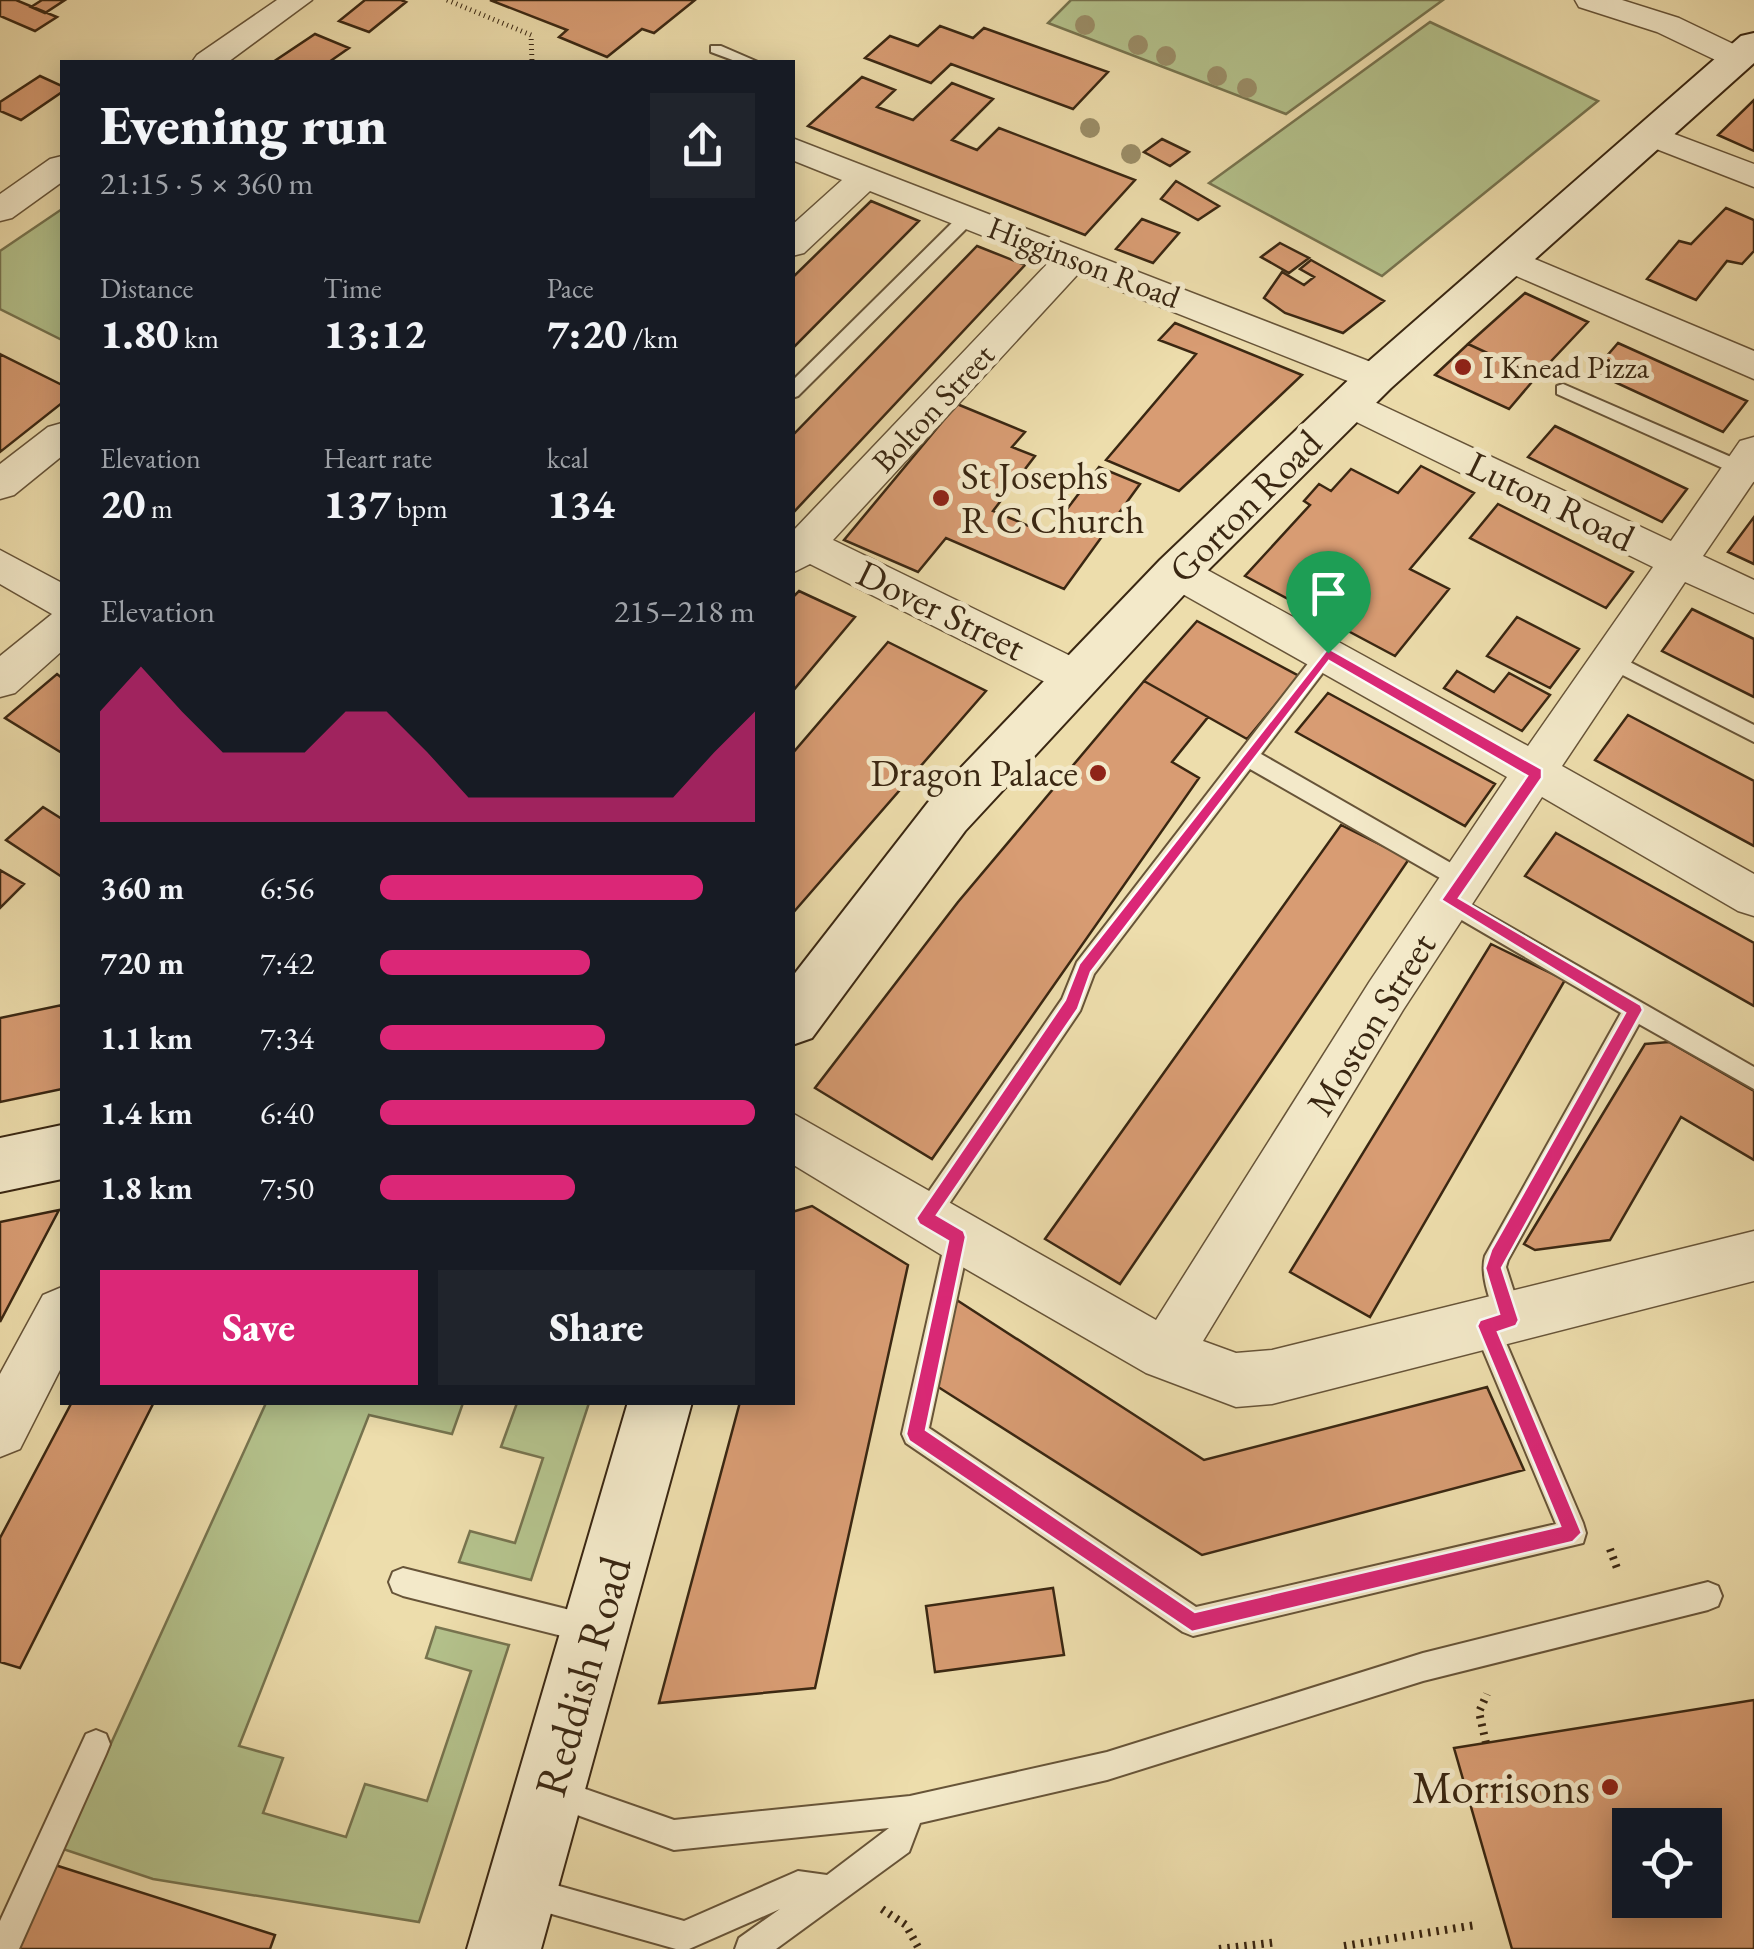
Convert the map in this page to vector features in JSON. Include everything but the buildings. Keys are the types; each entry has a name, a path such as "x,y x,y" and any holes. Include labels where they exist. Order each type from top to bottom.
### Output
{"main road":[{"name":"Gorton Road","path":"795,1014 815,969 947,816 1177,572 1363,390 1747,52"},
{"path":"0,1164 60,1152"},
{"name":"Reddish Road","path":"513,1920 659,1405"}],"street":[{"path":"211,60 296,0"},
{"path":"1590,0 1747,52"},
{"path":"1653,136 1754,176"},
{"name":"Higginson Road","path":"795,149 1073,258 1363,390"},
{"path":"0,210 60,167"},
{"path":"795,241 866,176"},
{"name":"Bolton Street","path":"799,551 1073,258"},
{"path":"1511,260 1754,366"},
{"name":"Luton Road","path":"1363,390 1677,562 1754,598"},
{"path":"0,486 60,438"},
{"name":"Moston Street","path":"1164,1354 1455,890 1536,774 1608,658 1750,465"},
{"name":"Dover Street","path":"799,551 1076,678"},
{"path":"0,565 60,601"},
{"path":"1177,572 1328,653 1754,896"},
{"path":"0,681 60,629"},
{"path":"795,1138 941,1227 1164,1354 1236,1380 1272,1376 1498,1323 1754,1256"},
{"path":"0,1428 60,1317"}],"lane":[{"path":"716,49 745,60"},
{"path":"795,389 968,217"},
{"path":"1563,390 1750,465"},
{"path":"1328,653 1084,969 1072,1004 941,1227 915,1434 1192,1622 1573,1533 1498,1323 1494,1268 1497,1256 1635,1010"},
{"path":"1608,658 1754,734"},
{"path":"1248,757 1635,1010 1754,1080"},
{"path":"403,1582 593,1630"},
{"path":"550,1792 674,1835 910,1811 1107,1766 1423,1667 1708,1596"},
{"path":"3,1949 96,1744"},
{"path":"750,1949 899,1842 910,1811"},
{"path":"513,1920 684,1936 798,1886 832,1890"}],"path":[{"path":"448,0 531,35 532,60"},
{"path":"1486,1744 1480,1712 1483,1700 1489,1692 1504,1689"},
{"path":"882,1909 906,1924 919,1949"},
{"path":"1344,1946 1476,1925"},
{"path":"1219,1949 1278,1942"}],"green space":[{"path":"1071,0 1443,0 1286,114 1048,23"},
{"path":"1430,22 1598,101 1382,276 1209,183"},
{"path":"60,210 60,339 0,309 0,251"},
{"path":"265,1405 462,1405 452,1434 369,1415 239,1746 283,1758 263,1813 346,1837 365,1784 427,1801 471,1671 426,1658 436,1627 509,1645 419,1922 153,1879 63,1849"},
{"path":"516,1405 588,1405 531,1580 459,1562 470,1531 515,1543 543,1458 501,1447"}],"place":[{"name":"I Knead Pizza","path":"1463,367"},
{"name":"St Josephs R C Church","path":"941,498"},
{"name":"Dragon Palace","path":"1098,773"},
{"name":"Morrisons","path":"1610,1787"}],"route":[{"path":"1328,653 1536,774 1449,900 1635,1010 1497,1256 1494,1268 1510,1320 1486,1326 1573,1533 1192,1622 915,1434 958,1237 925,1218 1072,1004 1084,969 1328,653"}]}
